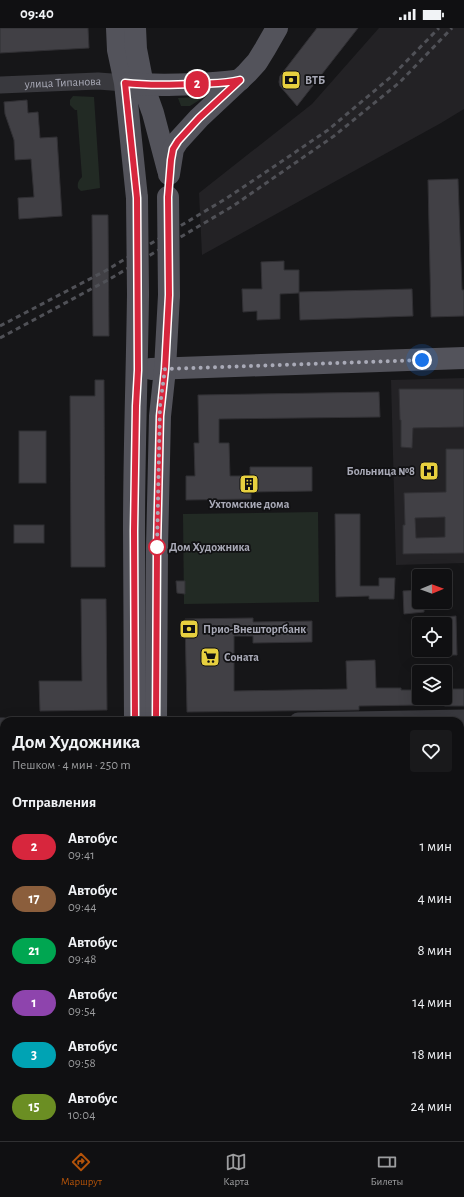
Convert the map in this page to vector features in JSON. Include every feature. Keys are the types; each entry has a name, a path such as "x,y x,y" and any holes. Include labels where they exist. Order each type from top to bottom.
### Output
{"main road":[{"path":"116,28 118,50 134,84 153,114 169,174"},
{"path":"135,28 136,49 134,84 137,198 138,370 134,531 135,717"},
{"path":"156,717 157,548 160,416 165,369 169,295 168,197 169,174 173,149 178,141 203,115 257,62 277,28"},
{"path":"134,84 200,84 225,83 240,80"},
{"path":"153,114 164,119 182,122 203,115 211,104 208,89 200,84"},
{"path":"138,370 464,358"}],"street":[{"name":"улица Типанова","path":"0,85 98,81 134,84"}],"shaded area":[{"path":"379,28 464,28 464,109 202,255 199,193 312,104"},
{"path":"73,96 94,97 100,188 81,191 78,188 78,182 82,177 77,110 70,105 70,100"},
{"path":"200,97 201,99 190,106 181,106 178,98"},
{"name":"Больница №8","path":"464,378 464,563 396,565 391,380"},
{"path":"318,512 319,602 184,604 183,514"}],"building":[{"path":"0,28 88,28 89,48 0,53"},
{"path":"317,28 358,28 297,106 280,86 280,76"},
{"path":"27,100 28,113 38,112 40,138 57,137 62,216 19,219 18,198 34,197 31,159 15,160 14,140 5,114 4,102"},
{"path":"458,179 464,316 431,317 428,180"},
{"path":"92,215 108,215 109,336 93,336"},
{"path":"284,261 284,270 299,270 299,293 280,294 280,319 257,320 257,311 243,312 242,289 262,289 261,262"},
{"path":"412,289 413,316 300,320 299,292"},
{"path":"95,380 104,380 105,567 71,567 70,396 95,396"},
{"path":"399,389 464,389 464,427 413,428 412,448 401,447"},
{"path":"379,392 380,417 219,419 219,443 229,443 230,476 250,476 250,467 312,467 312,491 251,492 251,499 186,500 186,476 195,476 194,443 199,443 198,395"},
{"path":"19,431 46,431 46,483 19,483"},
{"path":"446,449 464,449 464,553 403,554 403,525 405,525 404,493 446,492","holes":["445,517 445,537 416,538 415,518"]},
{"path":"335,514 360,514 360,586 379,586 379,578 395,578 394,599 369,599 369,596 336,597"},
{"path":"14,525 44,525 44,543 14,543"},
{"path":"176,581 185,581 185,594 177,593"},
{"path":"412,590 412,609 424,609 424,612 404,614 403,591"},
{"path":"81,599 106,599 107,710 40,711 39,681 82,681"},
{"path":"456,616 457,655 452,655 452,617 445,617"},
{"path":"253,618 253,622 312,621 312,642 253,643 253,636 234,636 234,691 347,689 346,661 375,660 376,688 401,688 401,690 412,690 412,705 419,705 359,706 359,710 187,712 185,619"},
{"path":"452,689 464,689 464,706 445,706 452,705"}],"railway":[{"path":"0,326 105,271 227,198 328,130 392,76 439,28"},
{"path":"0,338 108,280 233,206 334,136 400,82 452,28"}],"bus line":[{"name":"2","path":"135,717 134,531 138,370 137,198 125,83 170,85 225,83 240,80 199,118 178,141 173,149 169,174 169,295 165,369 160,406 156,717"}],"place":[{"name":"ВТБ","path":"291,80"},
{"name":"Больница №8","path":"429,471"},
{"name":"Ухтомские дома","path":"249,484"},
{"name":"Дом Художника","path":"157,547"},
{"name":"Прио-Внешторгбанк","path":"189,629"},
{"name":"Соната","path":"210,657"}],"route":[{"path":"157,547 160,406 165,369 422,360"}]}
